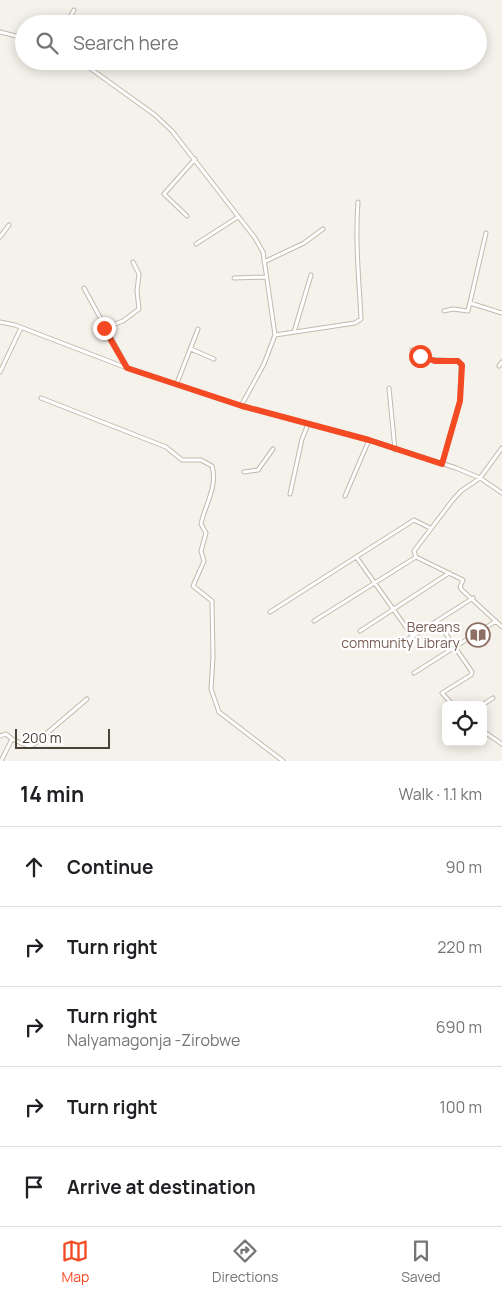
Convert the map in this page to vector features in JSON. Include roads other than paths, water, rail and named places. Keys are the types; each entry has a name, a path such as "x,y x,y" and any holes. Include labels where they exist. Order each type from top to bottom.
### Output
{"street":[{"path":"71,15 74,10"},
{"path":"0,32 15,36"},
{"path":"93,70 156,115 172,131 195,159 263,252 276,335 264,364 242,406"},
{"path":"187,216 164,194 195,159"},
{"path":"276,335 355,323 361,319 357,276 358,242 355,228 358,202"},
{"path":"196,244 238,217"},
{"path":"0,237 9,225"},
{"path":"264,262 304,243 323,229"},
{"path":"444,311 453,308 467,312 486,233"},
{"path":"104,328 123,321 140,307 137,291 140,274 133,262"},
{"path":"294,332 311,275"},
{"path":"234,278 266,277"},
{"path":"84,288 127,368"},
{"path":"470,304 502,313"},
{"path":"0,322 21,328 127,368 242,406 369,440 442,464 480,478 502,493"},
{"path":"0,372 21,328"},
{"path":"177,384 198,329"},
{"path":"191,349 214,359"},
{"path":"412,350 427,360 458,361 462,365 460,401 442,464"},
{"path":"499,366 502,362"},
{"path":"389,388 395,450"},
{"path":"41,398 166,447 182,460 201,460 212,466 211,498 201,524 206,533 201,551 203,565 194,586 212,601 213,657 211,689 219,712 283,761"},
{"path":"290,494 302,439 308,424"},
{"path":"345,496 369,440"},
{"path":"416,557 415,549 430,528 461,491 480,478 502,448"},
{"path":"244,472 258,470 272,449"},
{"path":"270,612 414,520 430,528"},
{"path":"416,557 463,580 460,587 502,627"},
{"path":"314,621 416,557"},
{"path":"357,558 413,637"},
{"path":"360,631 450,573"},
{"path":"396,646 473,598"},
{"path":"437,621 472,673 442,693 449,701"},
{"path":"414,673 496,621"},
{"path":"487,702 493,698"},
{"path":"0,736 6,734 12,739 28,746 33,745 87,699"},
{"path":"487,734 502,744"},
{"path":"1,761 12,739"}],"place":[{"name":"Bereans community Library","path":"478,635"}]}
